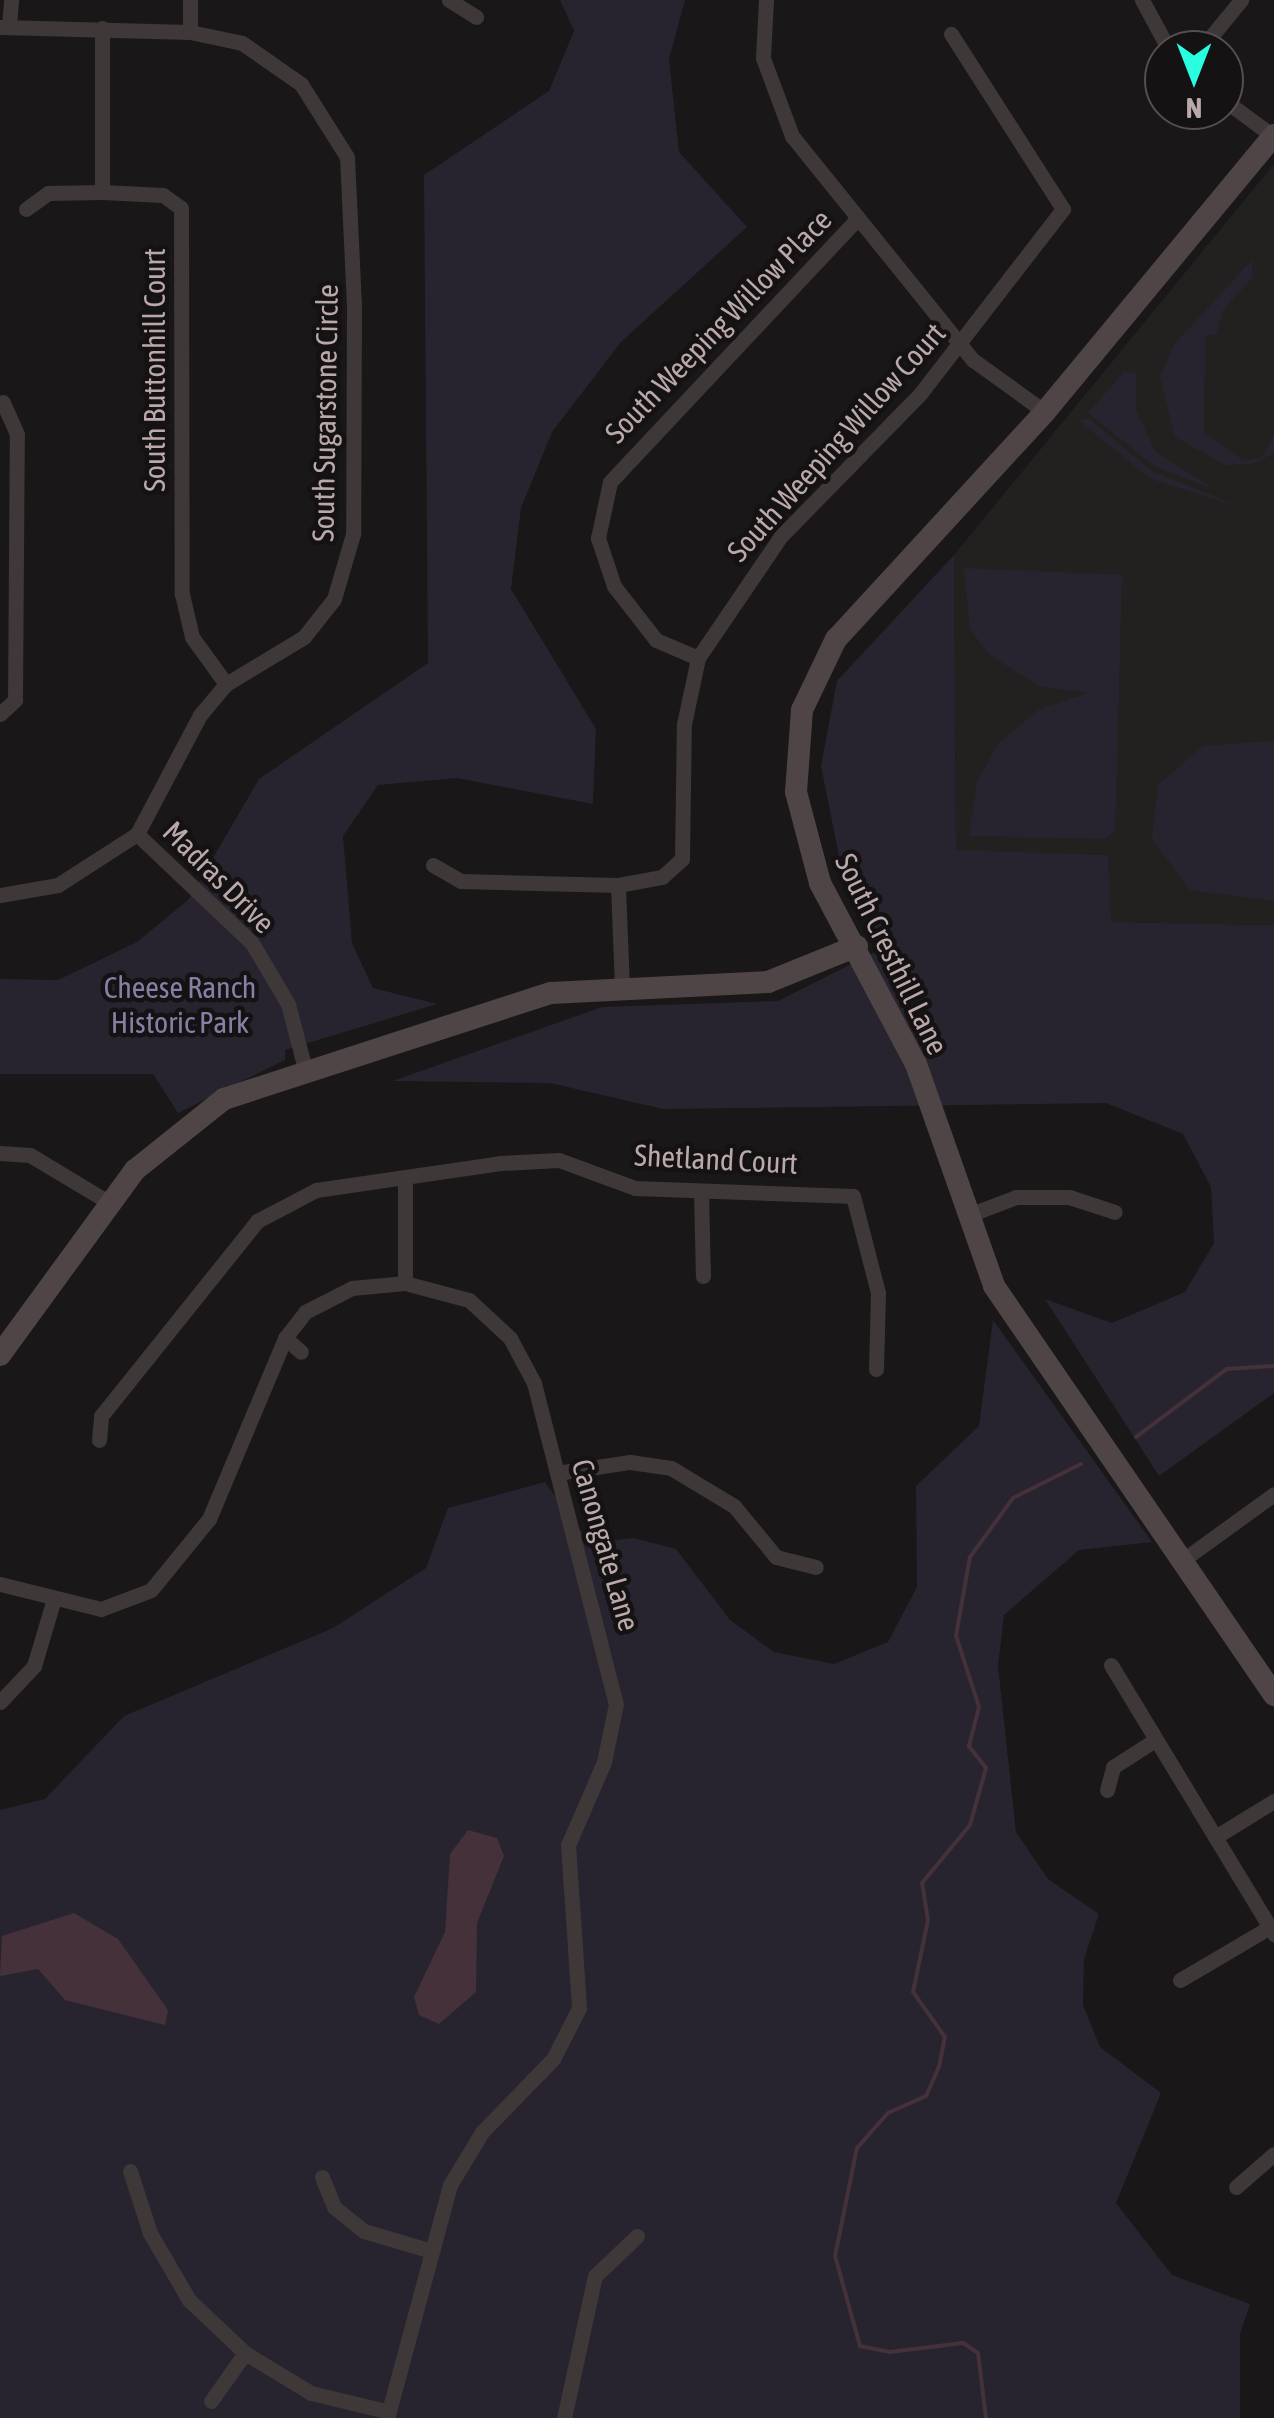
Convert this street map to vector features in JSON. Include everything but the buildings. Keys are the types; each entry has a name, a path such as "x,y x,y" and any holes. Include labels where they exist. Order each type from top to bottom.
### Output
{"street":[{"path":"4,26 10,0"},
{"path":"190,0 190,32"},
{"path":"449,0 476,17"},
{"path":"766,0 773,98 855,221 960,346 1044,412"},
{"path":"1142,0 1158,30"},
{"path":"1216,30 1241,0"},
{"name":"South Sugarstone Circle","path":"0,895 58,885 138,834 226,684 304,637 334,599 350,556 354,204 337,135 301,84 242,42 190,32 4,26"},
{"path":"102,28 102,192"},
{"name":"South Weeping Willow Court","path":"434,865 460,881 618,885 662,877 682,859 684,724 698,658 781,536 960,346 1063,209 950,34"},
{"path":"1244,114 1273,135"},
{"name":"South Cresthill Lane","path":"1273,135 1044,412 836,639 810,685 797,737 800,822 820,883 857,946 916,1064 966,1216 1023,1338 1186,1558 1274,1695"},
{"name":"South Buttonhill Court","path":"26,209 48,194 102,192 163,195 181,208 182,594 192,637 226,684"},
{"name":"South Weeping Willow Place","path":"698,658 656,640 614,586 598,538 610,482 855,221"},
{"path":"0,714 16,700 17,434 4,402"},
{"name":"Madras Drive","path":"138,834 252,942 288,1004 304,1069"},
{"path":"618,885 622,987"},
{"path":"0,1355 110,1203 175,1130 304,1069 503,1006 622,987 768,982 857,946"},
{"path":"0,1153 30,1154 110,1203"},
{"name":"Shetland Court","path":"99,1440 101,1416 257,1221 316,1190 560,1160 635,1188 853,1196 878,1293 876,1369"},
{"path":"405,1178 405,1283"},
{"path":"701,1191 703,1276"},
{"path":"966,1216 1016,1197 1068,1196 1114,1212"},
{"name":"Canongate Lane","path":"0,1584 54,1602 101,1609 152,1590 182,1559 285,1338 304,1312 352,1288 405,1283 469,1300 510,1338 534,1383 616,1704 604,1762 568,1845 579,2008 553,2059 482,2132 450,2185 428,2250 387,2414"},
{"path":"285,1338 301,1352"},
{"path":"557,1473 630,1462 670,1468 734,1506 776,1558 816,1567"},
{"path":"1186,1558 1274,1494"},
{"path":"0,1702 34,1666 54,1602"},
{"path":"1111,1665 1272,1930 1180,1980"},
{"path":"1107,1790 1113,1767 1155,1740"},
{"path":"1217,1836 1274,1801"},
{"path":"1236,2187 1274,2154"},
{"path":"130,2171 150,2232 190,2300 245,2353 311,2393 387,2414"},
{"path":"322,2177 334,2207 364,2231 428,2250"},
{"path":"564,2418 595,2276 637,2236"},
{"path":"211,2401 245,2353"}],"shaded area":[{"path":"1274,164 1274,925 1110,922 1108,855 956,851 954,555"},
{"path":"468,1830 497,1838 504,1856 477,1923 476,1992 439,2024 419,2015 414,1997 445,1932 450,1854"},
{"path":"74,1913 118,1939 168,2010 165,2025 65,2000 38,1969 0,1976 2,1936"}],"green space":[{"name":"Cheese Ranch Historic Park","path":"560,0 685,0 669,59 679,152 747,227 621,342 552,432 521,508 511,589 596,729 593,804 457,778 378,785 343,836 352,943 373,988 437,1004 285,1050 285,1060 178,1113 153,1074 0,1074 0,979 58,980 137,942 189,899 259,779 428,663 424,175 549,91 574,31"},
{"path":"1252,260 1253,277 1223,310 1216,335 1205,335 1204,433 1244,461 1262,458 1274,435 1274,453 1252,464 1225,465 1175,437 1160,377 1174,345"},
{"path":"1124,372 1136,373 1136,410 1155,451 1213,489 1154,466 1088,413"},
{"path":"1089,419 1152,471 1241,507 1151,479 1078,420"},
{"path":"954,555 956,850 1108,855 1111,922 1274,925 1274,1393 1159,1476 1045,1299 1112,1323 1185,1292 1214,1243 1211,1187 1183,1134 1106,1103 663,1109 550,1083 393,1081 602,1007 778,1001 877,951 843,876 821,766 837,681"},
{"path":"964,568 1122,575 1115,830 1105,839 969,836 977,782 998,744 1039,709 1089,693 1038,686 987,653 970,628"},
{"path":"1274,741 1274,901 1190,890 1152,839 1158,785 1203,746"},
{"path":"993,1320 1152,1542 1079,1550 1004,1615 998,1666 1016,1832 1048,1879 1099,1914 1084,1959 1083,2005 1100,2047 1161,2093 1116,2203 1172,2275 1250,2304 1240,2334 1240,2418 0,2418 0,1810 45,1799 124,1716 333,1628 426,1568 448,1508 545,1482 590,1543 634,1538 676,1549 730,1620 774,1652 834,1664 888,1642 917,1587 916,1486 979,1426"}],"waterway":[{"path":"1136,1437 1227,1369 1274,1366"},
{"path":"986,2418 978,2353 963,2343 890,2352 860,2346 835,2256 857,2148 888,2113 926,2096 939,2067 945,2037 913,1992 928,1920 922,1883 970,1825 986,1768 969,1746 979,1707 956,1636 970,1557 1013,1498 1081,1464"}]}
